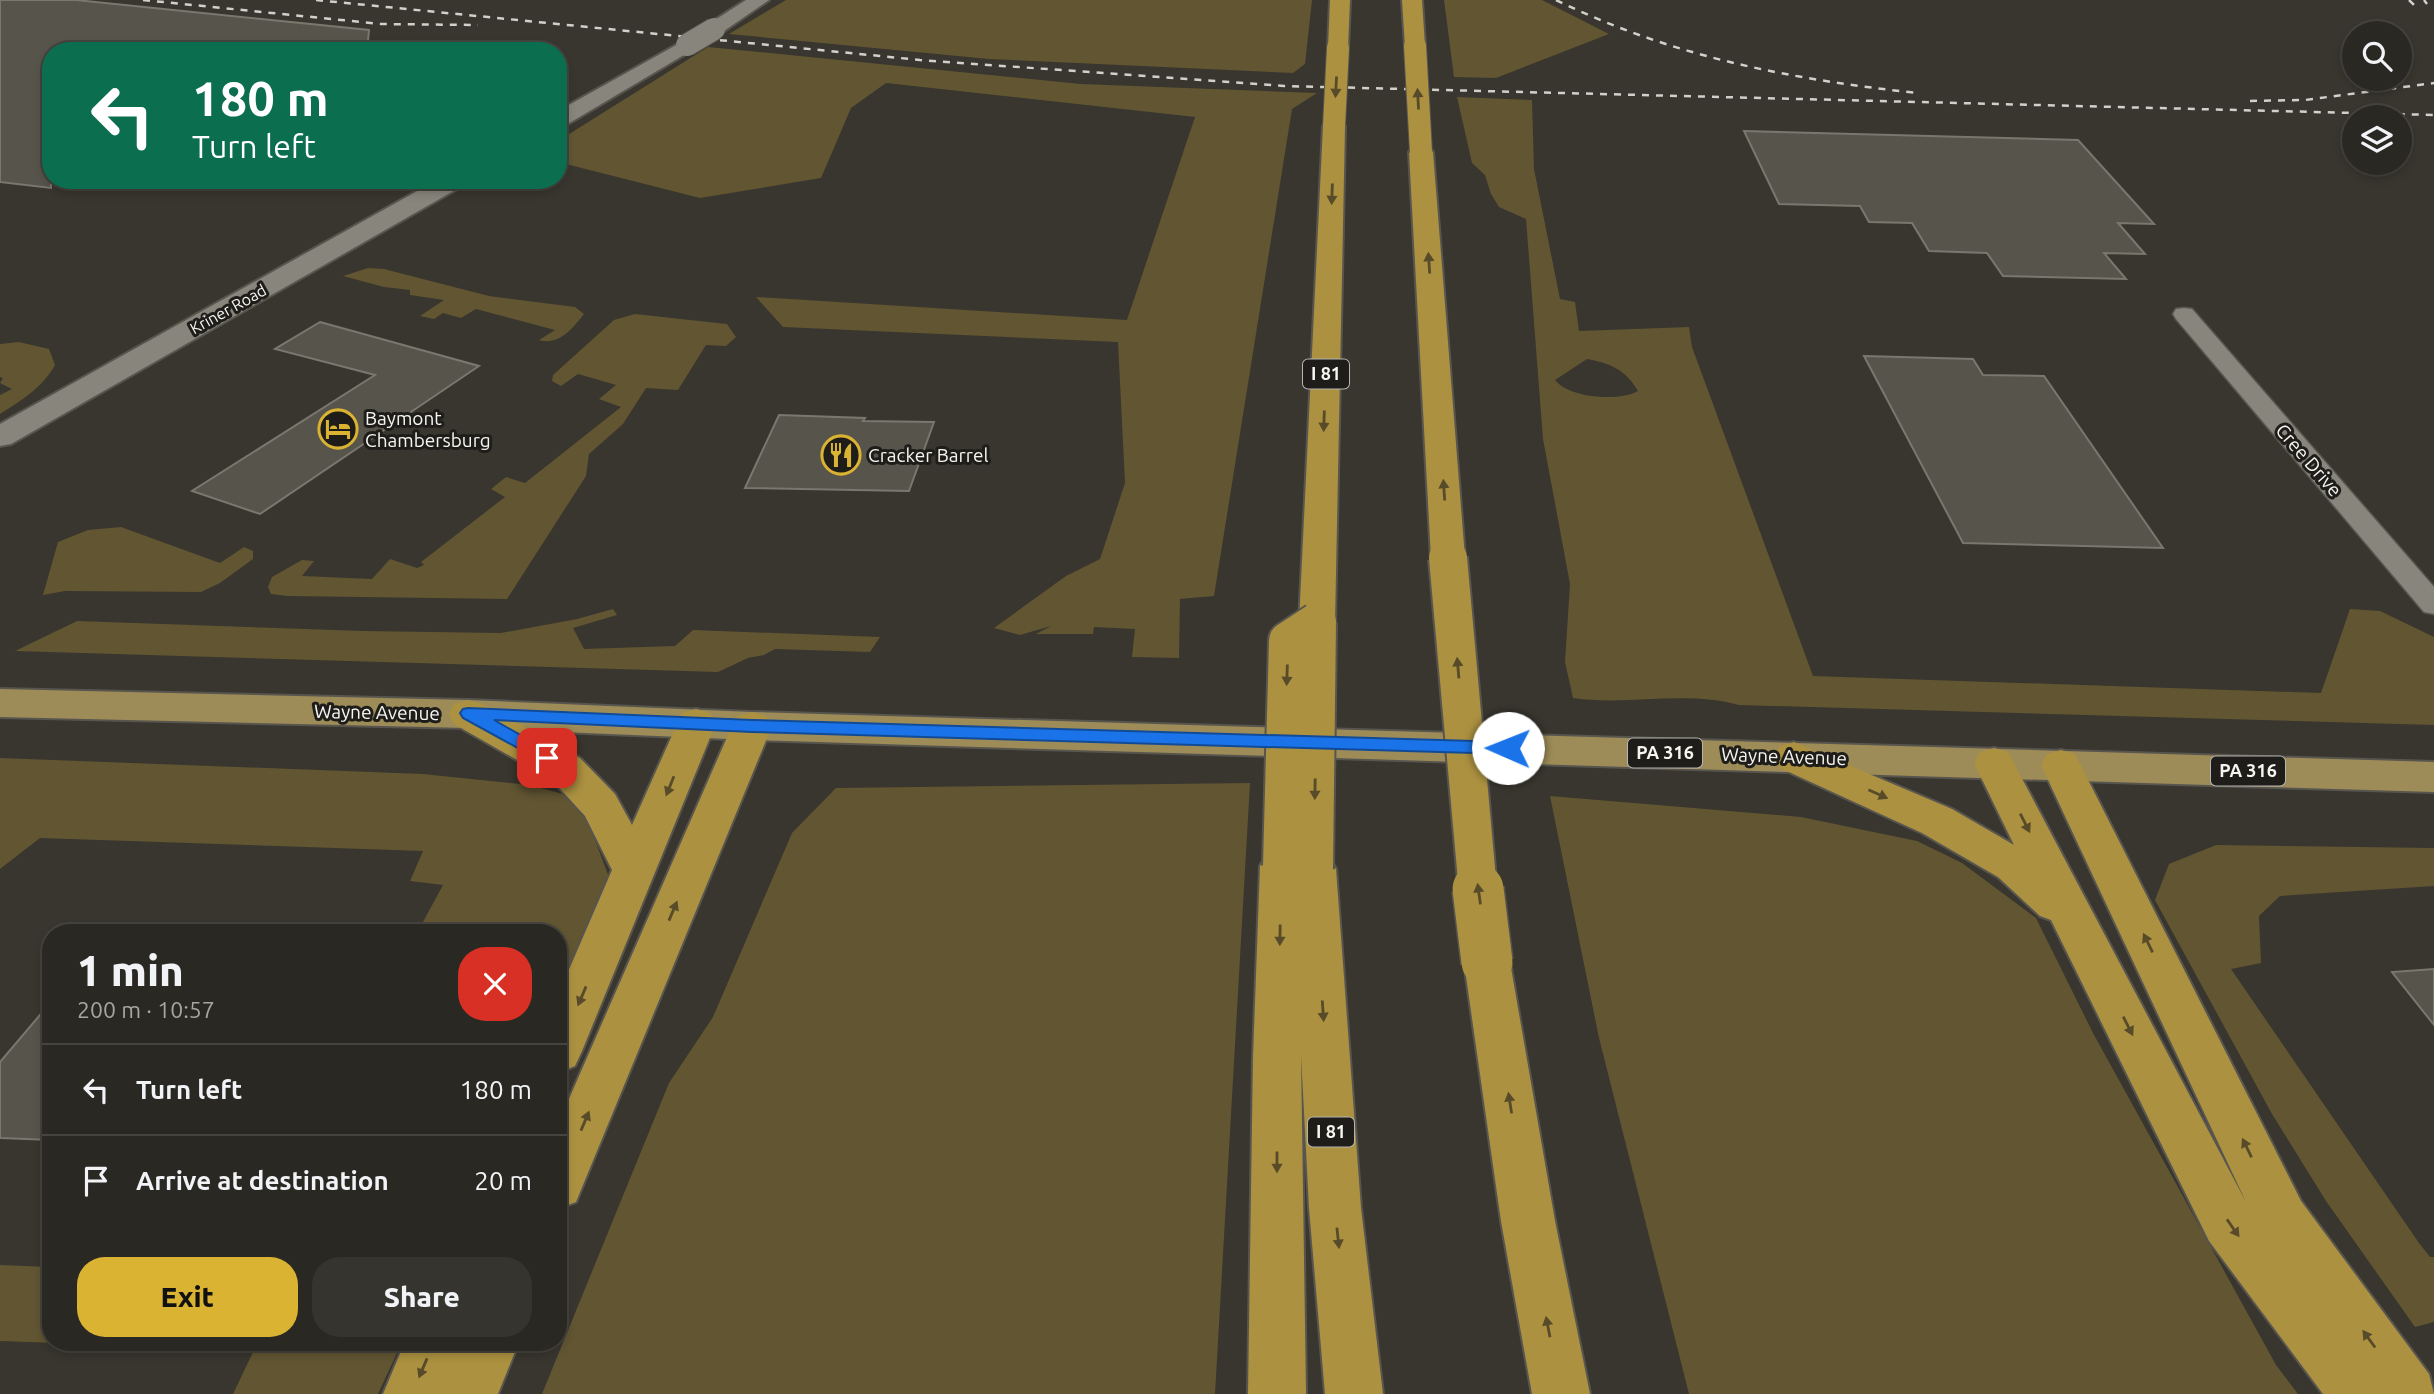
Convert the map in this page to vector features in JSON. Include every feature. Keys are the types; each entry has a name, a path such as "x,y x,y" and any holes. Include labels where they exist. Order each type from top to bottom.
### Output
{"highway":[{"name":"I 81","path":"1340,0 1317,622 1298,868 1354,1394"},
{"path":"1412,0 1448,558 1476,873 1528,1221 1561,1394"},
{"path":"468,713 566,769 600,805 635,872"},
{"path":"567,1030 696,723"},
{"path":"567,1163 752,726"},
{"path":"1794,757 1937,821 2013,865 2072,916"},
{"path":"1993,762 2228,1222 2359,1394"},
{"path":"2062,765 2282,1220 2409,1394"},
{"path":"1277,1394 1277,1057 1298,868"},
{"path":"412,1394 430,1351"},
{"path":"469,1394 487,1351"}],"main road":[{"name":"Wayne Avenue","path":"0,703 468,713 752,726 2434,777"}],"street":[{"path":"567,115 759,0"},
{"name":"Kriner Road","path":"0,437 439,189"},
{"name":"Cree Drive","path":"2184,314 2434,605"}],"shaded area":[{"path":"786,0 1312,0 1305,64 1293,73 989,59 729,34"},
{"path":"1444,0 1542,0 1609,34 1496,78 1454,77"},
{"path":"708,47 1081,84 1317,93 1292,109 1214,596 1180,599 1179,658 1132,657 1135,629 1094,627 1093,634 1036,634 1051,626 1020,635 994,628 1066,576 1100,559 1125,483 1118,342 783,327 756,297 1127,320 1195,117 886,83 851,108 821,178 700,198 567,164 567,135"},
{"path":"1457,97 1532,100 1534,169 1560,299 1575,302 1579,331 1689,327 1692,347 1813,676 2321,693 2350,609 2380,611 2434,637 2434,725 1739,705 1678,698 1573,698 1565,662 1570,584 1543,439 1526,219 1499,207 1491,194 1485,175 1472,163","holes":["1587,359 1610,365 1623,373 1638,391 1619,396 1595,396 1571,391 1555,380"]},
{"path":"368,268 384,269 489,296 575,307 584,314 565,334 546,341 539,340 555,330 476,309 461,318 443,313 434,319 420,316 444,300 410,295 410,290 384,287 343,276"},
{"path":"635,314 727,324 736,337 726,346 706,345 678,390 646,388 623,424 589,454 586,476 507,599 271,594 268,587 272,577 302,560 314,561 302,576 372,579 390,559 417,568 424,565 421,562 505,497 491,489 506,477 525,483 621,407 599,399 616,385 578,374 561,386 552,381 553,375 614,320"},
{"path":"19,342 49,349 55,365 38,387 0,414 0,395 12,389 0,383 3,378 0,377 0,344"},
{"path":"121,527 220,563 244,547 253,551 253,559 220,583 201,592 65,591 43,595 58,542 88,530"},
{"path":"613,609 617,615 573,628 584,649 675,646 693,630 880,637 870,652 775,649 718,672 15,651 77,621 501,633 577,619"},
{"path":"0,758 423,774 530,785 570,796 584,811 612,885 567,982 567,924 422,924 443,885 410,881 423,851 40,838 0,869"},
{"path":"1250,783 1215,1394 542,1394 560,1351 567,1351 567,1333 669,1083 713,1017 792,833 836,788"},
{"path":"1550,796 1801,817 1917,841 1962,863 2036,918 2093,1033 2276,1365 2298,1394 1689,1394 1599,1038"},
{"path":"2216,845 2434,848 2434,886 2280,896 2259,916 2261,963 2231,969 2419,1243 2430,1257 2434,1257 2434,1322 2415,1327 2326,1201 2272,1114 2155,900 2169,864"},
{"path":"0,1265 42,1267 42,1342 0,1341"},
{"path":"254,1351 398,1351 378,1394 233,1394"}],"building":[{"path":"0,0 76,0 369,30 368,42 42,42 42,187 0,182"},
{"path":"1744,131 2078,140 2154,224 2118,223 2145,254 2104,253 2126,279 2003,276 1987,253 1929,251 1912,223 1869,222 1860,206 1779,204"},
{"name":"Baymont Chambersburg","path":"320,322 479,366 260,514 192,491 375,375 275,349"},
{"path":"1864,356 1973,359 1983,375 2044,376 2163,548 1963,543"},
{"name":"Cracker Barrel","path":"779,415 865,418 863,421 934,422 909,491 745,488"},
{"path":"2434,969 2434,1025 2392,972"},
{"path":"42,1013 42,1140 0,1138 0,1062"}],"railway":[{"path":"143,0 381,24 478,25"},
{"path":"316,0 920,60 1284,86 2434,115"},
{"path":"1556,0 1644,37 1732,63 1823,81 1917,93"},
{"path":"2409,0 2414,5"},
{"path":"2424,0 2427,4"},
{"path":"2250,101 2305,100 2434,83"}],"place":[{"name":"Baymont Chambersburg","path":"338,429"},
{"name":"Cracker Barrel","path":"841,455"}],"route":[{"path":"547,758 468,713 752,726 1508,748"}]}
